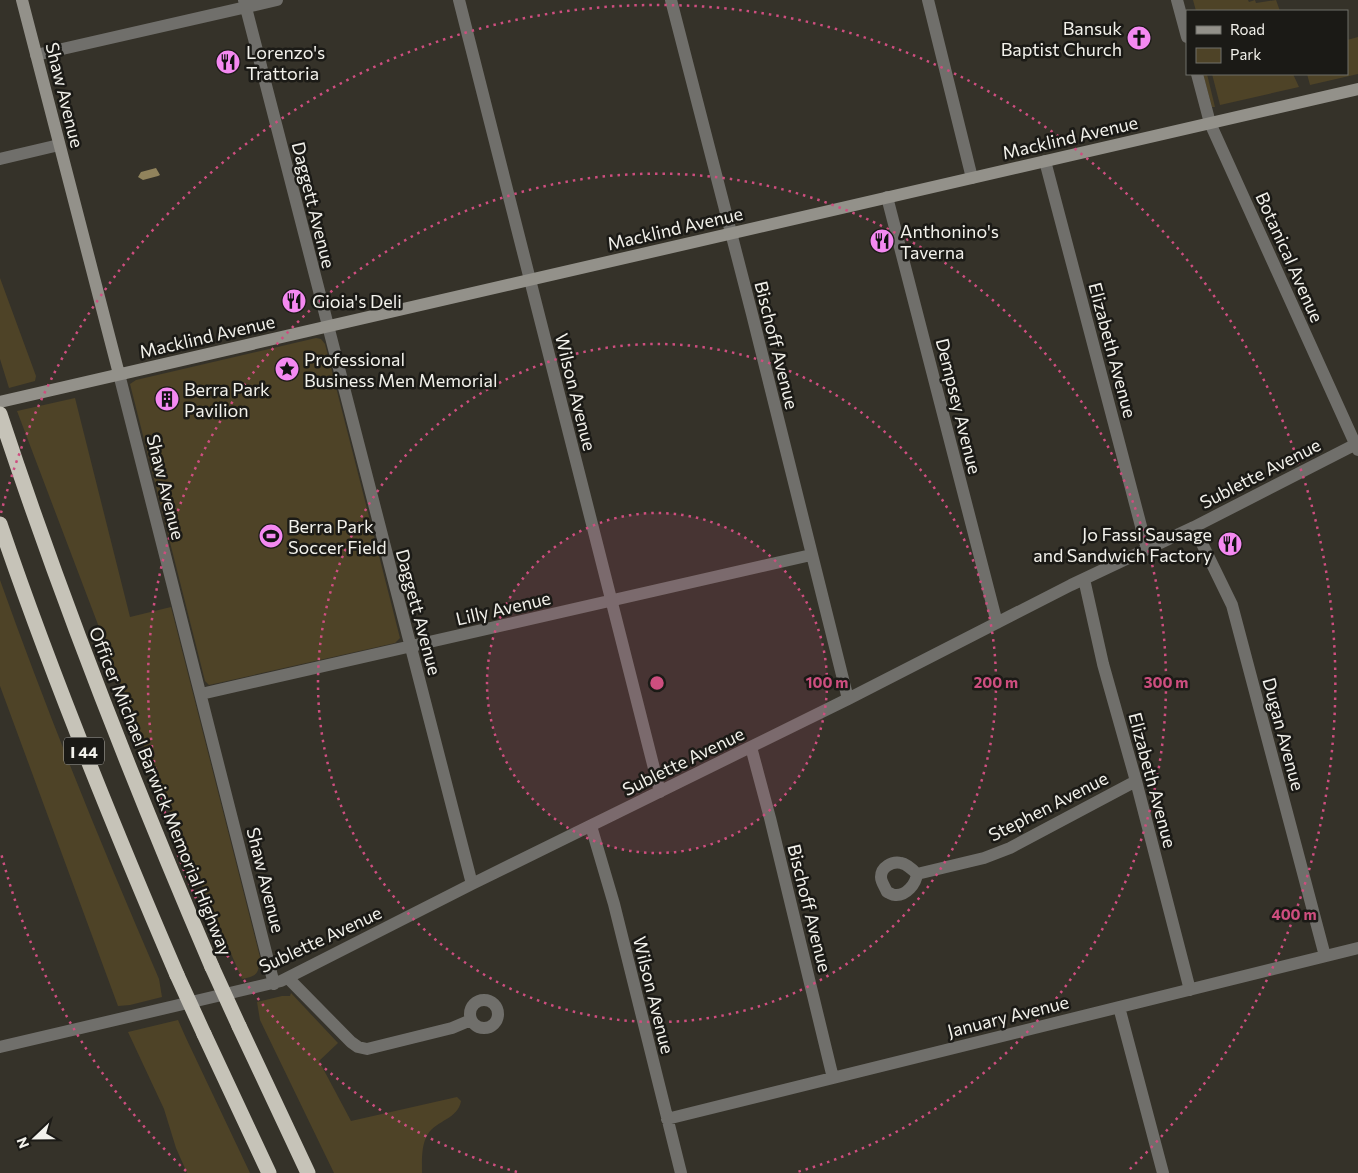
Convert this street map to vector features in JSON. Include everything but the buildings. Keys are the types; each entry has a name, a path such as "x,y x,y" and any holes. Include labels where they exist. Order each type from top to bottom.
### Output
{"highway":[{"name":"Officer Michael Barwick Memorial Highway","path":"0,414 41,536 92,677 146,811 212,967 308,1173"},
{"name":"I 44","path":"0,524 41,640 90,768 177,975 269,1173"}],"street":[{"name":"Shaw Avenue","path":"22,0 202,694 274,984"},
{"path":"36,55 245,4 277,0"},
{"name":"Wilson Avenue","path":"459,0 660,792"},
{"name":"Bischoff Avenue","path":"671,0 848,699"},
{"path":"928,0 972,178"},
{"path":"1177,0 1186,33"},
{"name":"Daggett Avenue","path":"245,4 472,884"},
{"name":"Botanical Avenue","path":"1197,75 1210,123 1357,446"},
{"name":"Macklind Avenue","path":"0,402 1358,89"},
{"path":"0,159 59,145"},
{"name":"Elizabeth Avenue","path":"1045,161 1147,549"},
{"name":"Dempsey Avenue","path":"887,197 997,623"},
{"name":"Sublette Avenue","path":"0,1047 274,984 288,978 472,884 848,699 1084,579 1357,446"},
{"name":"Dugan Avenue","path":"1194,526 1232,605 1326,956"},
{"name":"Lilly Avenue","path":"202,694 812,555"},
{"name":"Elizabeth Avenue","path":"1084,579 1103,664 1136,781 1190,990"},
{"name":"Bischoff Avenue","path":"751,747 833,1078"},
{"name":"Stephen Avenue","path":"918,874 984,858 1010,848 1136,781"},
{"name":"Wilson Avenue","path":"591,826 614,904 681,1173"},
{"name":"January Avenue","path":"667,1119 1358,948"},
{"path":"288,978 351,1042 367,1050 452,1028 471,1020"},
{"path":"1119,1007 1164,1173"}],"green space":[{"path":"1193,0 1248,0 1249,2 1255,0 1256,3 1276,0 1280,10 1196,10"},
{"path":"1358,37 1358,74 1310,85 1307,75 1348,75 1348,40"},
{"path":"1203,75 1207,75 1215,107 1212,107"},
{"path":"1212,75 1293,75 1299,87 1220,105"},
{"path":"0,278 36,376 35,381 9,388 0,359"},
{"path":"316,338 321,339 325,344 400,638 395,643 209,685 205,681 130,384 136,380"},
{"path":"75,398 130,617 171,607 262,965 259,965 256,974 249,978 242,979 163,796 17,411"},
{"path":"0,580 76,781 159,979 162,997 118,1006 0,686"},
{"path":"291,993 338,1043 319,1061 351,1121 457,1097 461,1101 452,1116 437,1125 428,1134 423,1148 422,1173 334,1173 260,1020 257,1002 290,996"},
{"path":"178,1020 250,1173 187,1173 176,1148 164,1109 128,1032"}],"shaded area":[{"path":"156,168 160,175 143,180 138,177 141,172"}],"place":[{"name":"Bansuk Baptist Church","path":"1139,38"},
{"name":"Lorenzo's Trattoria","path":"228,62"},
{"name":"Anthonino's Taverna","path":"882,241"},
{"name":"Gioia's Deli","path":"294,301"},
{"name":"Professional Business Men Memorial","path":"287,369"},
{"name":"Berra Park Pavilion","path":"167,399"},
{"name":"Berra Park Soccer Field","path":"271,536"},
{"name":"Jo Fassi Sausage and Sandwich Factory","path":"1230,544"}]}
